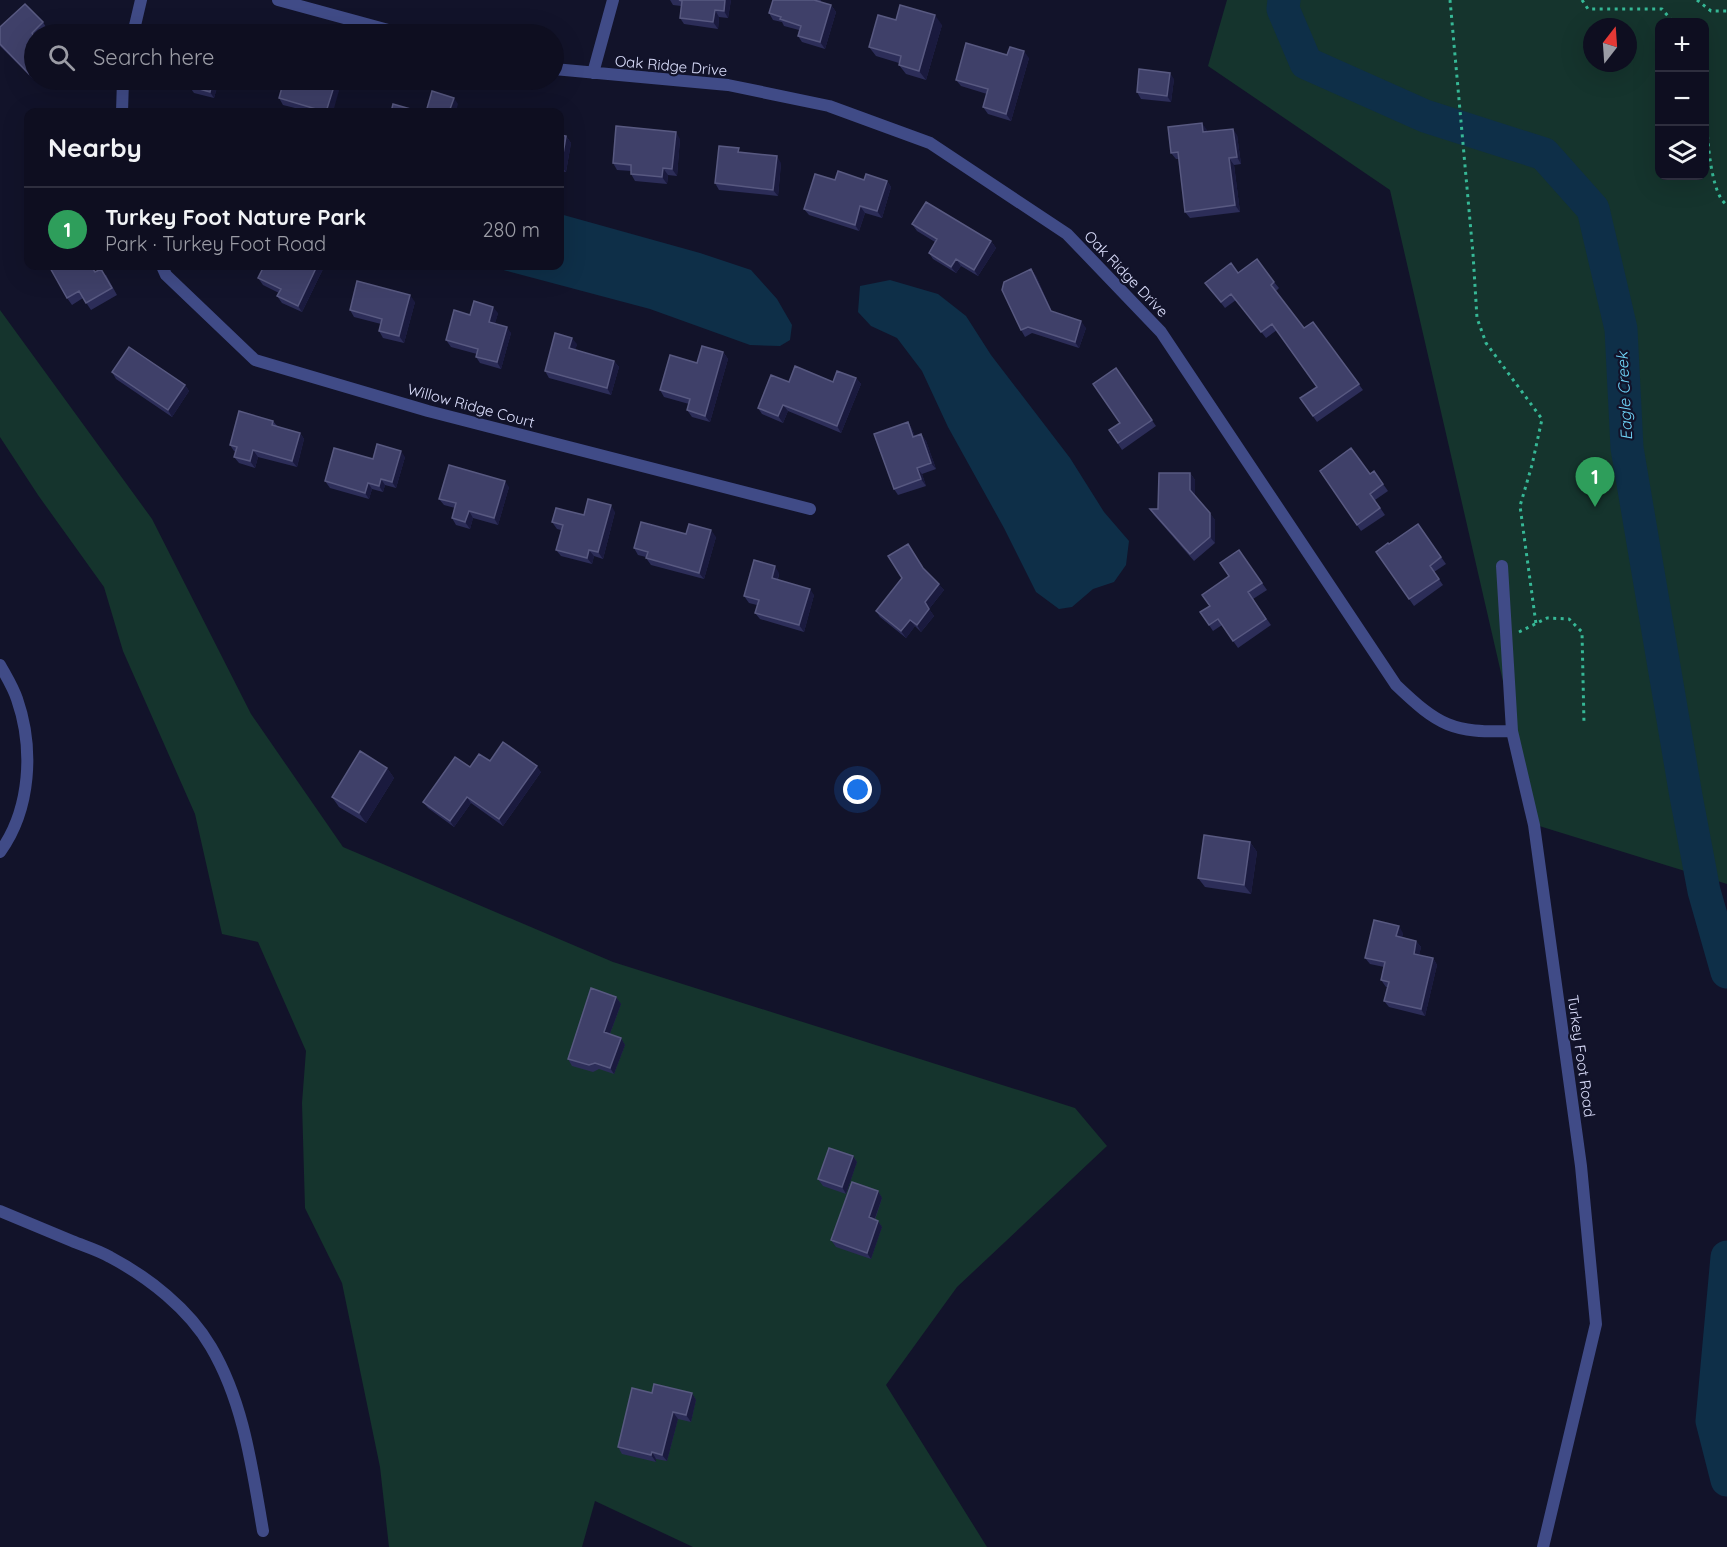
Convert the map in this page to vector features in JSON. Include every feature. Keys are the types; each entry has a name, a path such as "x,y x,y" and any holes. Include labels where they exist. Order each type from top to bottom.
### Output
{"street":[{"path":"135,24 141,0"},
{"path":"278,0 366,24"},
{"path":"593,73 614,0"},
{"name":"Oak Ridge Drive","path":"564,70 728,86 829,106 930,143 1067,234 1161,332 1396,685 1418,706 1444,724 1476,732 1512,731"},
{"path":"122,90 122,108"},
{"name":"Willow Ridge Court","path":"164,270 255,360 428,411 810,509"},
{"name":"Turkey Foot Road","path":"1502,566 1512,731 1534,825 1581,1166 1596,1324 1543,1547"},
{"path":"0,665 17,696 25,724 29,755 18,818 0,852"},
{"path":"0,1211 108,1256 138,1274 189,1318 211,1346 237,1407 247,1441 263,1531"}],"path":[{"path":"1450,0 1477,318 1486,343 1542,419 1520,506 1536,624"},
{"path":"1582,0 1588,9 1662,9 1670,18"},
{"path":"1697,0 1711,12 1727,11"},
{"path":"1708,126 1713,179 1722,202 1727,205"},
{"path":"1507,639 1547,618 1569,619 1582,632 1584,724"}],"green space":[{"path":"1227,0 1727,0 1727,884 1536,825 1390,190 1208,66"},
{"path":"0,310 152,519 251,714 343,847 613,962 1075,1108 1107,1146 957,1287 886,1385 987,1547 693,1547 595,1501 582,1547 389,1547 380,1467 342,1283 305,1208 302,1103 306,1051 258,942 222,934 195,814 123,651 104,587 38,495 0,437"}],"water":[{"path":"564,215 700,253 751,270 777,299 792,325 790,340 780,346 750,345 650,309 503,270 564,270"},
{"path":"890,280 938,294 966,316 991,355 1070,458 1104,512 1129,541 1126,565 1114,582 1093,589 1072,607 1059,609 1036,592 1004,528 948,427 922,371 897,338 871,326 858,312 860,286"}],"building":[{"path":"679,0 725,0 724,11 715,10 713,22 680,18 682,1"},
{"path":"773,0 814,0 831,5 820,42 798,36 801,26 769,13"},
{"path":"25,4 43,22 24,24 24,69 0,44 0,27"},
{"path":"900,5 935,15 919,71 899,65 901,56 869,47 878,15 896,20"},
{"path":"966,43 1007,55 1010,47 1024,51 1006,114 983,107 988,89 956,80"},
{"path":"1139,69 1170,73 1167,96 1137,92"},
{"path":"281,90 333,90 327,108 313,108 279,98"},
{"path":"432,91 454,98 450,108 427,108"},
{"path":"393,104 407,108 392,108"},
{"path":"1202,123 1203,132 1233,129 1237,157 1229,158 1235,205 1185,212 1178,152 1171,153 1168,127"},
{"path":"616,126 676,132 672,169 663,168 662,177 631,174 631,165 613,163"},
{"path":"719,146 739,148 738,152 777,156 773,190 715,183"},
{"path":"838,171 864,180 866,174 887,181 877,211 860,206 855,225 804,209 815,174 835,180"},
{"path":"926,202 991,241 974,270 956,259 951,267 929,253 937,239 912,224"},
{"path":"1257,259 1274,282 1271,285 1304,328 1313,322 1359,384 1313,416 1300,398 1317,387 1272,324 1261,332 1231,294 1221,302 1205,283 1231,263 1238,273"},
{"path":"1031,269 1051,311 1081,321 1075,342 1028,327 1021,330 1002,290 1004,282"},
{"path":"51,270 94,270 95,272 102,270 112,288 86,303 79,291 67,298"},
{"path":"262,270 315,270 298,306 277,296 281,289 258,278"},
{"path":"357,281 410,295 399,336 379,331 382,319 350,310"},
{"path":"474,301 493,307 489,322 507,327 497,362 476,357 478,349 446,340 454,310 470,315"},
{"path":"555,333 572,338 569,348 614,361 607,388 545,371"},
{"path":"702,346 723,352 705,416 687,410 690,399 660,390 670,355 697,363"},
{"path":"129,347 185,385 168,410 112,372"},
{"path":"795,366 833,382 837,371 856,378 837,426 783,405 778,416 758,408 771,375 789,382"},
{"path":"1116,368 1152,420 1118,443 1109,430 1120,423 1093,384"},
{"path":"239,411 273,421 272,425 300,433 292,461 253,450 250,461 234,457 237,447 230,445"},
{"path":"908,422 913,437 921,434 931,463 917,468 921,479 894,489 874,434"},
{"path":"377,444 401,451 392,482 381,479 379,486 368,483 365,493 325,481 334,448 373,459"},
{"path":"1351,448 1370,474 1374,471 1383,484 1370,494 1380,508 1357,525 1320,471"},
{"path":"449,465 505,481 494,518 469,511 465,522 452,518 456,503 439,499"},
{"path":"1159,473 1190,473 1190,490 1210,513 1210,537 1190,554 1150,509 1158,509"},
{"path":"588,499 611,505 598,552 589,550 587,558 556,550 563,525 552,522 556,508 584,515"},
{"path":"641,522 686,534 689,524 711,530 699,573 646,558 648,552 634,548"},
{"path":"1418,524 1441,557 1430,566 1439,579 1409,599 1376,552"},
{"path":"908,544 923,568 939,584 925,602 929,609 917,625 910,620 901,631 876,611 902,578 888,556"},
{"path":"1239,550 1262,583 1248,592 1266,619 1233,641 1218,619 1209,625 1200,612 1210,606 1202,595 1229,576 1220,563"},
{"path":"754,560 775,566 772,578 810,589 799,625 755,613 759,600 744,596"},
{"path":"503,742 537,766 499,819 467,797 450,821 423,802 455,757 470,767 479,754 490,761"},
{"path":"360,751 387,768 359,813 332,797"},
{"path":"1204,835 1250,842 1244,885 1198,878"},
{"path":"1374,920 1399,926 1396,936 1416,941 1414,954 1433,958 1421,1009 1384,1001 1389,982 1381,980 1385,962 1365,958"},
{"path":"591,988 616,997 604,1032 621,1038 610,1068 568,1059"},
{"path":"829,1148 853,1156 842,1187 818,1179"},
{"path":"852,1182 878,1191 869,1217 878,1221 867,1253 831,1240"},
{"path":"654,1384 692,1393 686,1415 673,1412 662,1455 652,1452 651,1455 618,1447 632,1388 652,1393"}],"waterway":[{"name":"Eagle Creek","path":"1284,0 1283,9 1306,63 1425,116 1544,154 1593,209 1621,329 1627,448 1686,796 1704,891 1727,972"},
{"name":"Eagle Creek","path":"1727,1257 1712,1421 1727,1480"}],"place":[{"name":"Turkey Foot Nature Park","path":"1595,507"}]}
